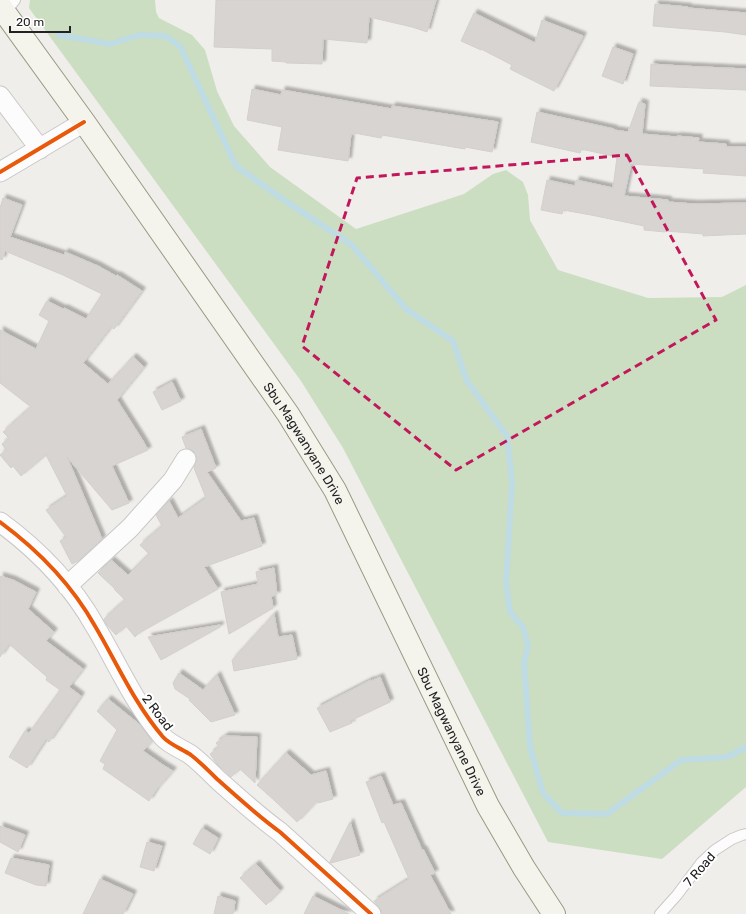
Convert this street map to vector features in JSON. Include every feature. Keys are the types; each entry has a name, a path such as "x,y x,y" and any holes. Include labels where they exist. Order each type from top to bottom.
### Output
{"main road":[{"name":"Sbu Magwanyane Drive","path":"7,6 84,122 288,414 335,490 488,806 524,868 554,914"}],"street":[{"path":"0,96 40,149"},
{"path":"0,172 84,122"},
{"path":"67,586 130,528 173,480 186,459"},
{"name":"2 Road","path":"0,522 45,560 67,586 95,625 136,701 164,738 191,755 235,795 280,832 370,914"}],"lane":[{"name":"7 Road","path":"660,914 677,895 701,863 715,850 746,834"}],"highlighted area":[{"path":"627,155 716,320 456,470 302,346 357,178"}],"green space":[{"path":"30,0 155,0 156,12 159,18 192,35 205,50 217,91 234,126 270,167 356,229 464,194 493,174 506,170 523,182 528,195 530,220 558,270 648,298 722,297 746,285 746,787 662,859 548,842 343,448 301,381 29,8"}],"building":[{"path":"216,0 436,0 427,32 369,17 367,43 323,39 322,64 272,61 272,49 214,47"},
{"path":"655,4 746,13 746,35 653,26"},
{"path":"474,13 535,43 542,20 583,36 554,91 510,69 512,65 481,49 461,41"},
{"path":"613,47 633,54 623,84 602,76"},
{"path":"651,64 746,69 746,90 650,86"},
{"path":"252,89 281,95 282,90 392,109 392,106 498,122 492,152 382,135 381,138 354,133 354,135 351,134 348,161 278,150 282,127 247,120"},
{"path":"639,102 645,104 642,134 699,138 698,142 726,144 726,147 746,147 746,176 703,173 704,169 631,164 624,196 694,204 746,203 746,234 703,236 703,234 644,230 644,226 591,215 563,210 562,214 541,210 547,180 575,186 576,180 613,188 617,157 581,149 580,153 531,142 537,112 628,132"},
{"path":"3,198 22,205 10,237 64,255 65,252 98,266 116,276 117,275 142,291 114,329 111,327 83,363 108,384 133,357 144,367 117,400 148,450 112,466 129,503 112,510 67,457 102,539 78,561 72,564 60,541 66,537 46,510 67,496 46,455 21,476 13,466 11,468 0,455 6,450 2,444 9,438 3,432 31,407 0,383 0,330 36,349 49,321 39,315 47,301 86,319 102,294 63,275 5,251 2,260 0,259 0,208"},
{"path":"172,382 181,401 162,410 153,392"},
{"path":"201,429 216,468 207,472 241,521 254,518 262,546 204,567 218,589 139,633 135,637 126,626 116,635 106,624 104,619 125,600 98,573 111,560 128,575 149,554 140,545 162,526 156,515 169,501 178,518 206,498 194,468 197,460 196,454 192,450 186,448 182,437"},
{"path":"274,568 277,595 271,596 273,608 229,634 221,592 258,584 256,572"},
{"path":"0,576 13,580 36,592 28,609 54,632 46,641 83,669 69,687 81,696 49,742 46,739 27,768 9,757 25,731 29,733 60,690 46,680 47,677 9,644 0,657"},
{"path":"274,614 278,637 292,635 297,659 234,671 232,660"},
{"path":"220,625 220,627 161,660 148,637"},
{"path":"179,673 203,690 217,675 235,715 211,722 189,700 190,699 175,689 173,683"},
{"path":"380,677 390,702 350,721 352,723 330,732 317,708 371,680"},
{"path":"108,699 139,724 152,741 143,751 173,771 156,790 149,801 103,769 105,764 100,761 117,730 97,711"},
{"path":"225,736 257,737 255,783 240,769 231,777 217,764 210,754 219,747 216,743"},
{"path":"286,753 311,775 326,771 333,799 318,803 317,801 297,822 257,785"},
{"path":"381,776 393,805 401,803 422,850 423,849 435,873 430,875 451,914 382,914 381,910 374,901 409,879 384,822 382,823 366,782"},
{"path":"350,822 360,855 331,863 330,862"},
{"path":"0,826 25,835 18,852 0,842"},
{"path":"202,828 218,838 210,854 193,844"},
{"path":"147,842 162,846 154,871 140,867"},
{"path":"11,858 49,865 46,886 36,885 5,873"},
{"path":"256,864 280,891 266,905 240,878"},
{"path":"100,879 133,894 123,914 83,914"},
{"path":"218,896 235,901 233,914 214,914"},
{"path":"313,896 349,914 304,914"}],"waterway":[{"path":"59,35 110,44 139,35 165,36 180,46 236,166 352,245 406,309 453,341 467,381 507,436 512,483 506,583 510,612 523,627 528,645 524,663 530,747 543,793 562,813 607,814 681,760 727,757 746,747"}],"cycle path":[{"path":"0,172 84,122"},
{"path":"0,522 41,556 76,596 95,626 143,711 163,737 194,758 264,820 280,832 371,914"}]}
